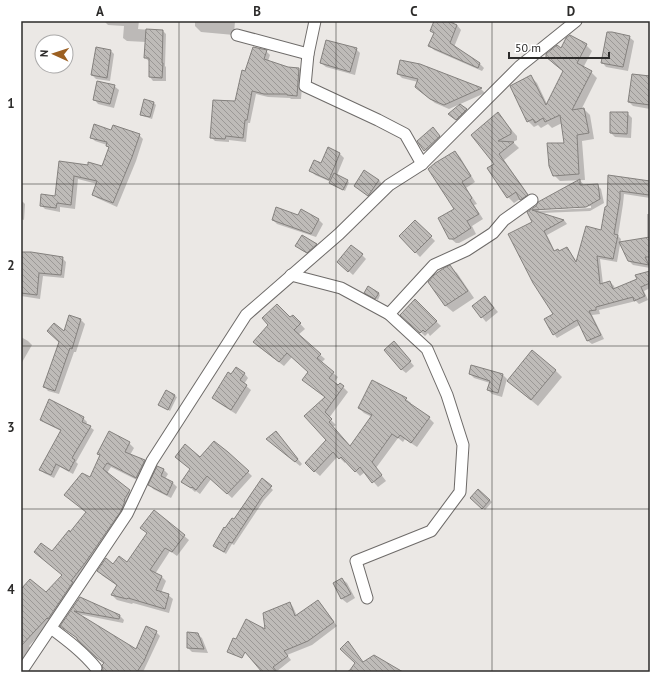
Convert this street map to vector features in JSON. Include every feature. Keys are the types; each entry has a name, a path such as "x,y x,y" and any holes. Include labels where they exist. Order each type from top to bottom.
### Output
{"street":[{"path":"315,21 308,54 305,86 405,134 422,164"},
{"path":"21,672 127,514 152,461 246,315 339,234 389,185 422,164 520,66 576,21"},
{"path":"237,35 308,54"},
{"path":"389,314 434,265 467,250 493,233 504,220 532,200"},
{"path":"291,275 341,288 389,314 427,349 447,395 463,445 460,492 431,531 356,561 367,598"},
{"path":"50,628 81,652 96,668"}],"building":[{"path":"434,21 448,21 457,25 450,43 480,63 478,68 428,46 434,33 430,31"},
{"path":"146,29 163,30 162,78 149,77 149,58 144,58"},
{"path":"607,32 630,36 623,67 601,63"},
{"path":"570,35 587,44 577,63 592,71 572,110 584,108 589,133 577,135 579,174 553,176 549,166 547,143 564,143 560,115 545,122 543,118 535,123 533,119 527,122 510,86 531,75 546,105 563,71 546,57 546,54 557,45 561,48 566,38"},
{"path":"326,40 357,48 350,72 320,63"},
{"path":"96,47 111,50 107,78 91,75"},
{"path":"253,47 267,50 264,59 288,67 299,68 297,96 287,94 264,94 252,91 247,120 245,120 243,138 226,136 225,139 210,138 213,100 235,101 242,70 245,71"},
{"path":"400,60 420,64 482,88 444,105 430,99 415,87 418,79 397,74"},
{"path":"632,74 650,76 650,105 628,102"},
{"path":"97,81 115,85 110,104 93,100"},
{"path":"144,99 154,102 150,117 140,115"},
{"path":"460,104 467,109 456,120 448,114"},
{"path":"498,112 511,130 511,134 498,141 514,142 499,154 528,195 520,200 516,192 507,198 487,168 494,164 471,135"},
{"path":"610,112 628,112 627,134 610,133"},
{"path":"94,124 111,130 113,125 140,134 113,203 92,195 97,181 74,176 71,205 57,203 56,208 40,206 41,194 55,196 59,161 88,165 88,162 102,166 109,147 106,146 107,142 90,138"},
{"path":"433,127 440,136 424,151 417,141"},
{"path":"328,147 340,153 329,180 309,171 314,160 321,163"},
{"path":"455,151 471,176 462,182 472,198 470,200 479,214 467,221 471,228 454,239 449,239 438,218 454,209 428,169"},
{"path":"364,170 379,180 368,196 354,186"},
{"path":"334,173 348,180 343,190 329,183"},
{"path":"608,175 650,181 650,185 649,195 620,191 614,234 618,235 613,259 597,256 600,284 610,281 613,289 637,279 635,275 650,271 650,283 641,287 645,296 634,301 633,297 596,307 596,310 589,311 601,335 587,341 577,320 553,335 544,319 553,314 533,283 508,234 532,222 527,212 536,206 538,202 580,179 580,185 598,184 600,199 586,207 532,210 564,220 544,231 554,251 558,249 559,251 567,247 576,262 586,226 601,230 605,207 607,206"},
{"path":"276,207 298,215 301,209 319,219 311,234 272,220"},
{"path":"415,220 432,236 415,253 399,236"},
{"path":"302,235 317,244 307,253 295,246"},
{"path":"650,237 650,257 645,257 649,265 628,261 619,242"},
{"path":"351,245 363,254 348,272 337,262"},
{"path":"21,252 63,257 61,275 39,273 37,295 21,293"},
{"path":"450,265 468,291 445,306 428,282 434,275"},
{"path":"368,286 379,293 375,299 364,293"},
{"path":"485,296 494,308 481,318 472,306"},
{"path":"415,299 437,321 425,332 423,330 420,333 400,315"},
{"path":"277,304 290,317 293,315 301,323 294,330 321,354 317,358 334,372 329,378 338,385 340,383 344,386 325,412 332,419 329,422 350,446 372,415 358,408 372,380 407,398 405,400 430,417 411,443 400,435 398,438 392,434 372,462 382,475 372,483 360,467 355,472 341,457 339,459 333,452 314,472 305,463 326,440 304,416 325,397 302,380 308,372 287,353 279,362 253,342 268,325 262,318"},
{"path":"69,315 81,319 72,349 70,348 55,391 43,387 59,342 47,331 54,323 64,331"},
{"path":"394,341 411,361 401,370 384,350"},
{"path":"532,350 556,370 531,400 507,381"},
{"path":"471,365 503,374 498,393 487,390 490,381 469,374"},
{"path":"236,367 245,373 240,380 247,385 231,410 212,398 228,372 231,374"},
{"path":"166,390 175,395 168,410 158,405"},
{"path":"49,399 84,417 82,422 91,426 72,458 75,460 69,471 56,464 51,475 39,470 61,430 40,420"},
{"path":"109,431 130,442 125,452 145,460 136,478 107,463 103,469 130,490 124,500 125,501 121,511 71,581 73,582 48,619 47,618 21,646 21,589 30,579 46,592 62,575 34,552 41,543 52,551 86,512 64,495 82,473 90,477 100,455 97,454"},
{"path":"276,431 298,459 295,462 266,439"},
{"path":"214,441 249,471 227,494 207,476 196,490 181,482 190,469 175,457 185,444 200,457"},
{"path":"157,466 164,469 161,476 173,482 167,495 148,485"},
{"path":"262,478 272,486 262,497 232,543 229,542 224,552 213,546 224,527 225,528 232,518 234,519"},
{"path":"478,489 490,500 482,509 470,498"},
{"path":"154,510 185,535 172,552 165,548 150,570 162,576 156,590 169,594 165,609 128,598 111,595 117,585 97,571 106,558 113,564 119,556 127,562 147,533 140,528"},
{"path":"342,578 351,594 341,599 333,583"},
{"path":"80,597 120,615 119,619 74,611 136,649 146,626 157,631 144,661 137,672 102,672 102,665 104,663 77,638 60,626"},
{"path":"318,600 334,622 308,641 284,651 288,656 273,667 277,672 262,672 245,652 242,658 227,652 233,638 236,639 246,619 265,629 263,613 290,602 295,616"},
{"path":"187,632 198,633 204,649 187,648"},
{"path":"348,641 363,662 374,655 403,672 347,672 355,663 340,649"}]}
